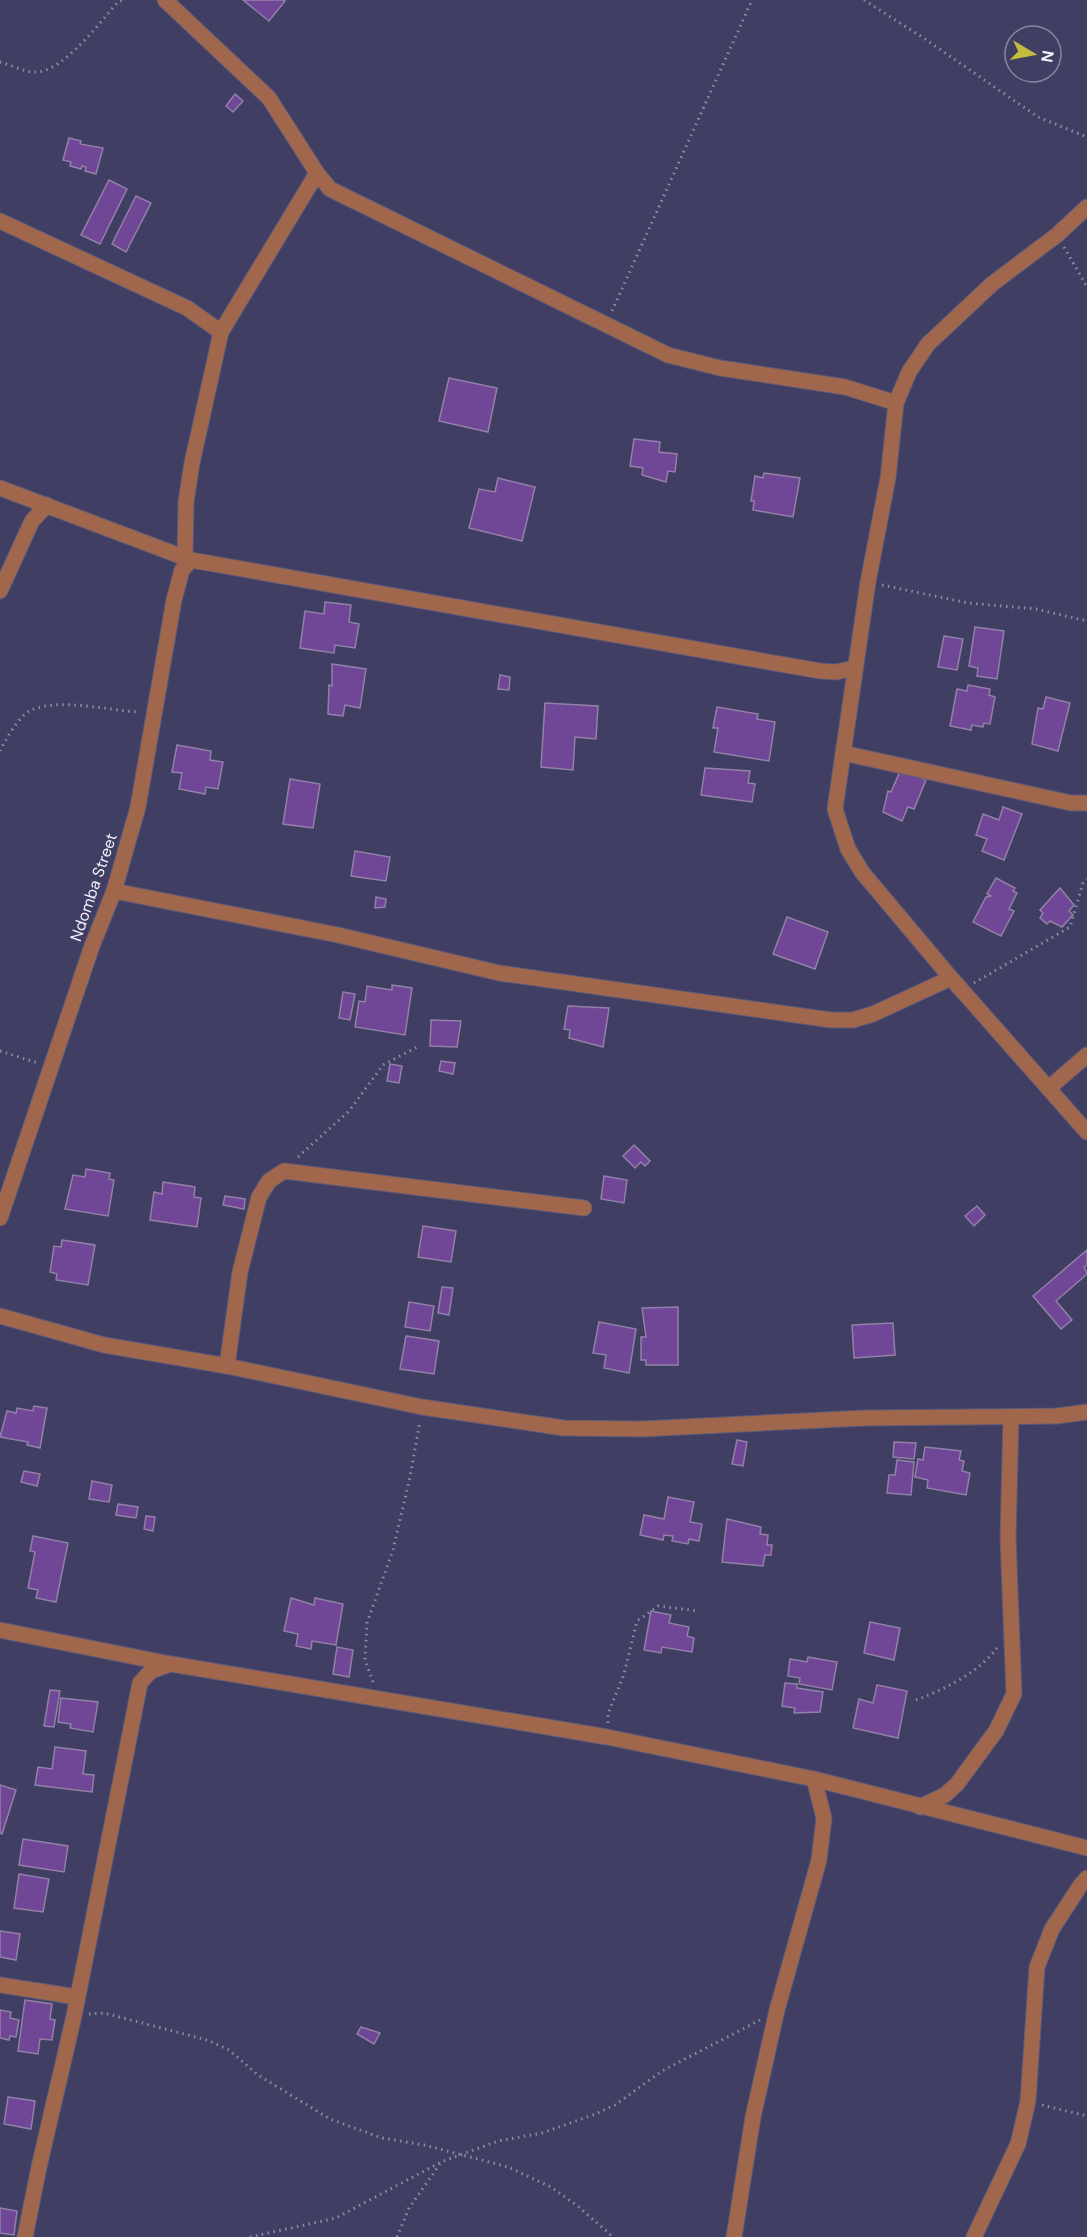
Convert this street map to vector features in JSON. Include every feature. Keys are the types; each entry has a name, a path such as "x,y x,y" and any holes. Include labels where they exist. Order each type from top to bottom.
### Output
{"street":[{"path":"165,0 270,98 316,173 330,189 668,355 720,368 845,387 896,404"},
{"path":"188,558 186,502 192,463 221,332 316,173"},
{"path":"1087,207 1057,235 992,284 928,344 909,372 896,404 888,478 868,582 835,808 848,849 862,872 951,978 1087,1132"},
{"path":"0,222 187,308 221,332"},
{"path":"0,488 188,558 820,671 836,672 855,668"},
{"path":"0,591 32,521 47,506"},
{"name":"Ndomba Street","path":"0,1218 92,946 114,891 138,807 174,600 182,570 188,558"},
{"path":"843,753 1071,803 1087,803"},
{"path":"114,891 338,935 499,973 831,1020 853,1020 873,1014 951,978"},
{"path":"1048,1089 1087,1055"},
{"path":"227,1366 240,1272 259,1197 268,1181 284,1170 584,1208"},
{"path":"0,1316 104,1345 227,1366 422,1407 564,1428 642,1429 865,1418 1057,1416 1087,1412"},
{"path":"920,1807 945,1795 957,1784 996,1731 1014,1694 1008,1538 1011,1417"},
{"path":"0,1630 171,1664 607,1737 814,1779 1087,1848"},
{"path":"127,1655 140,1683"},
{"path":"25,2237 74,2016 140,1683 151,1671 171,1664"},
{"path":"734,2237 753,2117 777,2010 819,1860 824,1818 814,1779"},
{"path":"974,2237 1018,2144 1028,2101 1037,1967 1052,1929 1087,1878"},
{"path":"0,1985 77,1997"}],"path":[{"path":"0,62 35,72 51,68 79,46 118,2 123,0"},
{"path":"606,324 752,0"},
{"path":"864,0 1038,117 1087,137"},
{"path":"1057,235 1087,287"},
{"path":"868,582 968,603 1036,609 1087,621"},
{"path":"0,751 7,736 29,711 69,704 155,713"},
{"path":"963,990 1070,927 1083,884 1087,879"},
{"path":"284,1170 349,1111 383,1065 417,1047"},
{"path":"0,1051 51,1068"},
{"path":"379,1699 365,1660 367,1623 393,1551 410,1477 422,1407"},
{"path":"607,1737 608,1714 624,1674 637,1621 658,1606 698,1611"},
{"path":"916,1700 944,1689 988,1659 1011,1630"},
{"path":"250,2237 336,2218 441,2162 498,2141 542,2133 615,2105 662,2070 777,2010"},
{"path":"74,2016 104,2013 207,2040 229,2049 258,2075 330,2119 382,2138 424,2145 508,2167 550,2187 579,2207 613,2237"},
{"path":"1028,2101 1087,2116"},
{"path":"397,2237 409,2208 441,2162"}],"building":[{"path":"243,0 283,0 285,1 269,21"},
{"path":"235,94 243,101 233,112 226,106"},
{"path":"69,138 81,141 80,144 103,148 96,174 85,171 86,167 82,166 81,169 70,166 71,162 63,160"},
{"path":"109,180 127,189 100,244 81,235"},
{"path":"136,196 151,203 126,252 112,244"},
{"path":"449,378 497,388 488,432 439,421"},
{"path":"634,439 660,442 659,452 677,454 675,472 668,471 666,482 642,475 643,468 630,466"},
{"path":"764,473 800,478 793,517 753,510 754,501 751,501 755,476 763,478"},
{"path":"498,478 535,487 522,541 469,528 479,489 495,492"},
{"path":"325,602 351,605 349,622 359,624 355,648 335,645 334,653 300,648 305,611 324,614"},
{"path":"975,627 1004,631 997,679 977,676 978,668 969,666"},
{"path":"944,636 963,639 957,670 938,667"},
{"path":"332,664 366,669 360,708 345,705 343,716 328,714"},
{"path":"500,675 510,677 509,690 498,689"},
{"path":"968,685 990,689 989,695 995,697 990,724 984,723 983,727 972,725 971,730 950,726 957,689 967,691"},
{"path":"1046,697 1070,703 1058,751 1032,744 1038,708 1043,709"},
{"path":"545,703 598,706 596,739 575,737 573,770 541,767"},
{"path":"717,707 758,714 757,719 775,722 769,761 714,752 718,728 713,728"},
{"path":"177,745 211,751 210,760 223,762 218,789 206,787 205,794 179,789 182,773 172,772"},
{"path":"705,768 750,771 748,783 755,784 752,802 701,795"},
{"path":"901,769 926,780 914,809 908,807 902,821 883,812 888,791 891,792"},
{"path":"290,779 320,784 313,828 283,824"},
{"path":"1003,807 1022,814 1004,860 982,851 987,839 976,835 983,814 999,820"},
{"path":"355,851 390,857 386,881 351,876"},
{"path":"996,878 1015,888 1013,891 1017,893 1009,909 1014,911 1001,936 973,922 986,897 991,896 987,894"},
{"path":"1060,888 1074,905 1069,911 1073,915 1062,927 1050,921 1047,924 1040,918 1043,913 1040,910"},
{"path":"376,897 386,899 385,907 375,908"},
{"path":"787,917 828,932 815,969 773,954"},
{"path":"392,985 412,988 405,1035 355,1027 359,1001 365,1002 367,986 392,990"},
{"path":"343,992 355,994 350,1020 339,1018"},
{"path":"568,1006 609,1008 603,1047 569,1038 570,1030 564,1029"},
{"path":"431,1020 461,1021 457,1047 430,1046"},
{"path":"441,1061 455,1063 453,1074 439,1071"},
{"path":"390,1064 402,1066 399,1083 387,1081"},
{"path":"634,1145 650,1161 645,1166 641,1162 635,1168 623,1156"},
{"path":"86,1169 110,1173 109,1179 114,1180 108,1216 65,1209 73,1175 85,1177"},
{"path":"604,1176 627,1180 624,1203 601,1199"},
{"path":"163,1182 195,1187 194,1197 201,1198 197,1227 150,1220 154,1192 162,1194"},
{"path":"225,1196 245,1199 244,1209 223,1205"},
{"path":"977,1206 985,1215 974,1226 965,1216"},
{"path":"423,1226 456,1231 451,1262 418,1257"},
{"path":"62,1240 95,1245 88,1285 56,1280 57,1274 50,1272 54,1246 61,1247"},
{"path":"1087,1250 1087,1265 1084,1267 1087,1274 1056,1301 1072,1320 1061,1329 1033,1296"},
{"path":"442,1287 453,1288 449,1315 438,1313"},
{"path":"409,1302 434,1306 430,1331 405,1327"},
{"path":"678,1307 678,1365 646,1365 646,1360 641,1360 641,1337 646,1337 642,1308"},
{"path":"599,1322 636,1329 629,1373 604,1368 606,1355 593,1353"},
{"path":"893,1323 895,1355 854,1358 852,1325"},
{"path":"406,1336 439,1341 434,1374 400,1369"},
{"path":"34,1406 47,1408 40,1448 27,1445 28,1442 0,1437 7,1411 16,1413 17,1408 33,1411"},
{"path":"737,1440 747,1442 743,1466 732,1464"},
{"path":"894,1442 916,1443 914,1459 893,1457"},
{"path":"925,1447 961,1451 959,1460 964,1461 962,1471 970,1473 966,1495 927,1488 928,1480 915,1477 918,1459 923,1460"},
{"path":"897,1460 914,1462 911,1495 887,1493 889,1475 895,1475"},
{"path":"24,1471 40,1474 37,1486 21,1482"},
{"path":"92,1481 112,1485 109,1502 89,1499"},
{"path":"668,1497 694,1502 690,1522 702,1524 699,1541 689,1539 688,1544 672,1541 673,1536 664,1535 663,1540 640,1535 644,1515 664,1519"},
{"path":"118,1504 138,1507 136,1518 116,1515"},
{"path":"146,1516 155,1517 153,1531 144,1529"},
{"path":"727,1519 761,1527 760,1534 768,1535 767,1545 772,1545 771,1555 765,1555 763,1566 722,1562"},
{"path":"33,1536 68,1543 56,1602 36,1598 38,1590 28,1588 35,1552 30,1551"},
{"path":"291,1598 314,1605 315,1598 343,1604 336,1645 312,1641 311,1649 296,1646 298,1634 284,1631"},
{"path":"651,1611 671,1615 669,1623 689,1627 687,1636 694,1638 692,1652 662,1647 661,1653 644,1650"},
{"path":"870,1622 900,1628 894,1660 864,1653"},
{"path":"337,1647 353,1650 349,1677 333,1674"},
{"path":"808,1657 837,1662 832,1690 799,1684 800,1678 788,1676 790,1659 807,1662"},
{"path":"785,1683 797,1684 797,1688 823,1692 820,1712 794,1713 795,1708 782,1706"},
{"path":"877,1685 907,1691 898,1738 853,1728 859,1699 873,1703"},
{"path":"50,1690 60,1691 54,1727 44,1726"},
{"path":"61,1698 98,1702 93,1732 70,1728 71,1724 58,1722"},
{"path":"55,1747 86,1751 83,1774 94,1775 92,1792 35,1785 38,1767 52,1769"},
{"path":"0,1785 16,1790 2,1834 0,1833"},
{"path":"23,1839 68,1846 64,1872 19,1865"},
{"path":"19,1874 49,1879 43,1912 14,1908"},
{"path":"0,1931 20,1934 16,1960 0,1957"},
{"path":"25,2000 52,2004 50,2019 55,2020 52,2040 40,2039 38,2054 18,2051"},
{"path":"0,2010 11,2012 10,2018 19,2020 16,2037 10,2036 9,2040 0,2038"},
{"path":"361,2027 380,2033 374,2044 357,2034"},
{"path":"8,2097 35,2101 31,2129 4,2124"},
{"path":"0,2208 17,2211 14,2235 0,2233"}]}
